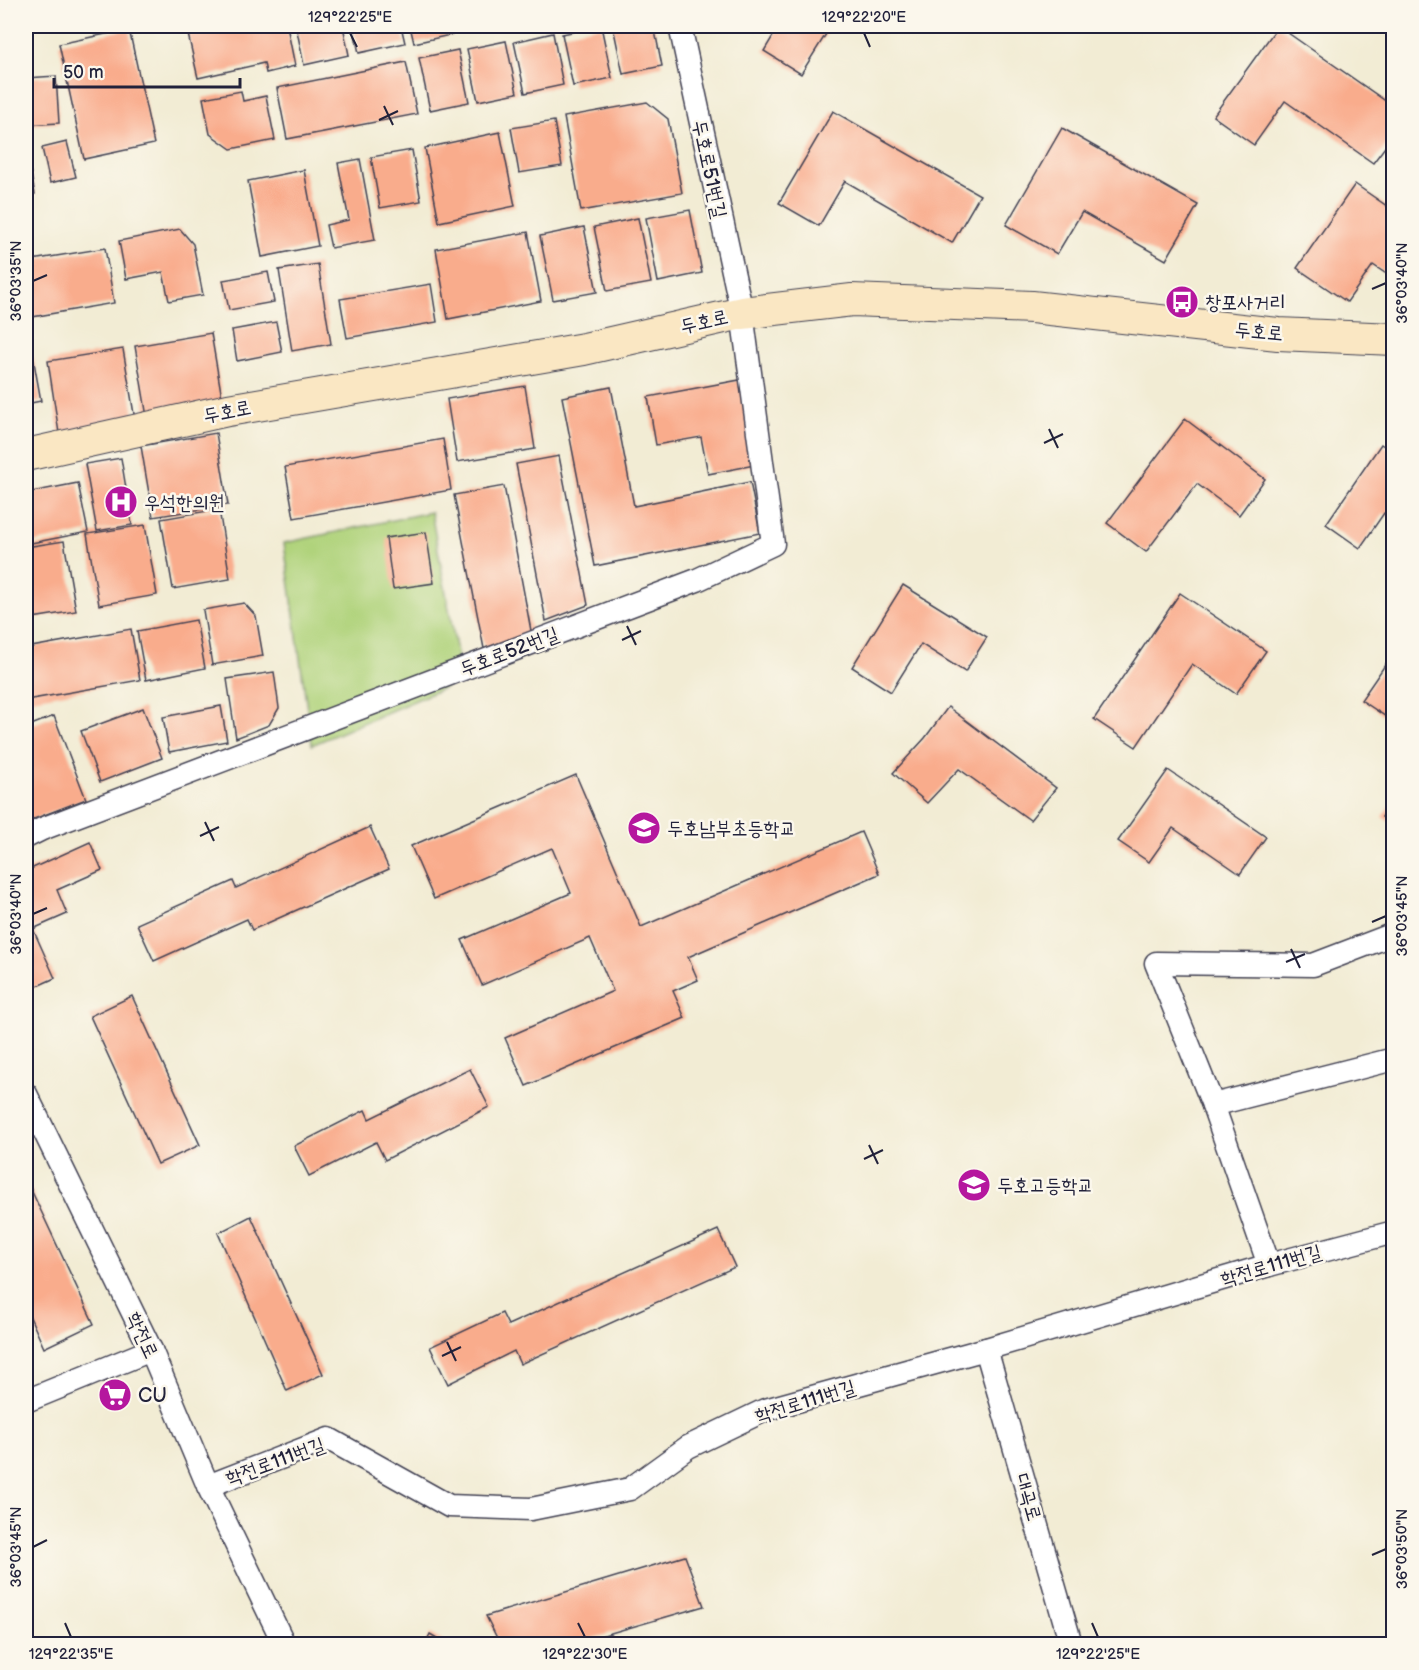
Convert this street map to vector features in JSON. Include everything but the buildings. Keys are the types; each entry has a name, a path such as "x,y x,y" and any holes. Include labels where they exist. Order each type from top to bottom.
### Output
{"street":[{"name":"두호로51번길","path":"680,26 741,313"},
{"name":"두호로","path":"26,455 228,410 584,350 741,313 852,300 1032,307 1278,334 1394,339"},
{"name":"두호로52번길","path":"26,837 697,580 772,544 741,313"},
{"path":"1269,1265 1213,1105 1156,963 1313,965 1394,934"},
{"path":"1213,1105 1394,1059"},
{"name":"학전로","path":"26,1094 151,1350 208,1486 284,1644"},
{"name":"학전로111번길","path":"208,1486 328,1438 448,1506 531,1509 630,1489 688,1447 765,1410 986,1349 1269,1265 1394,1232"},
{"name":"대곡로","path":"986,1349 1071,1644"},
{"path":"26,1401 151,1350"}],"green space":[{"path":"431,512 462,680 312,745 284,543"}],"place":[{"name":"창포사거리","path":"1182,302"},
{"name":"우석한의원","path":"121,502"},
{"name":"두호남부초등학교","path":"644,828"},
{"name":"두호고등학교","path":"974,1185"},
{"name":"CU","path":"115,1395"}]}
